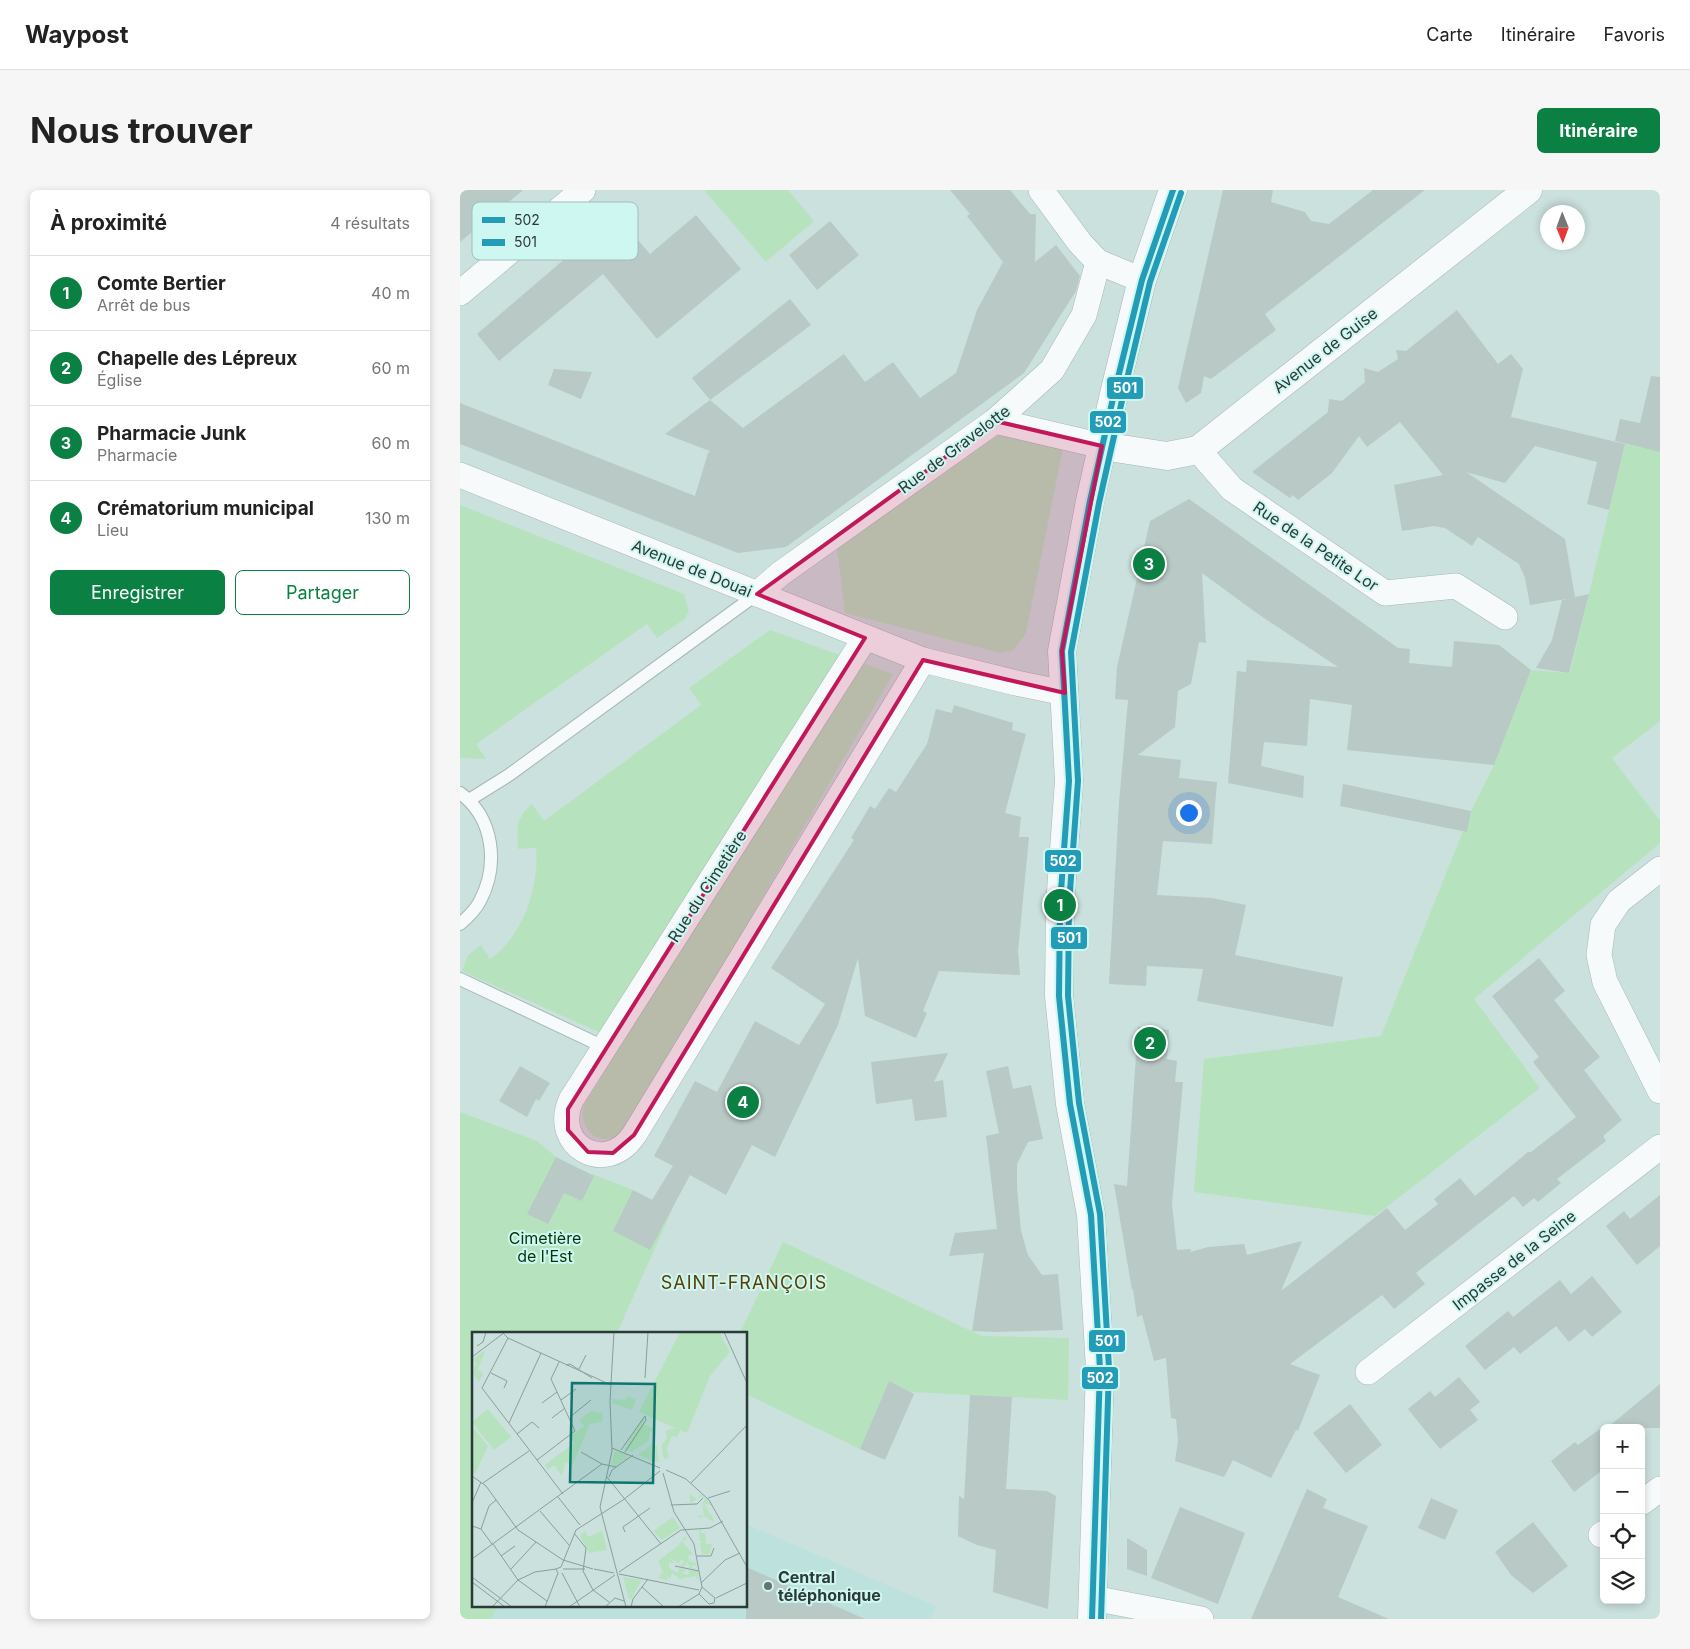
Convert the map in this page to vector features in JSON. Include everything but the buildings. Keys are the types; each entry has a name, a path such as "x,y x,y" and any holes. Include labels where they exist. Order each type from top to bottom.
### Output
{"main road":[{"path":"1093,1609 1100,1369 1091,1215 1070,1104 1059,993 1060,905 1069,781 1062,651 1102,446 1142,280 1173,190"},
{"name":"Avenue de Guise","path":"1102,446 1167,456 1198,450 1528,190"}],"street":[{"path":"568,202 582,190"},
{"path":"1041,190 1080,243 1098,262 1142,280"},
{"path":"460,293 499,260"},
{"name":"Rue de Gravelotte","path":"757,594 780,574 995,421 1052,370 1084,315 1098,262"},
{"path":"995,421 1102,446"},
{"name":"Rue de la Petite Lor","path":"1198,450 1232,489 1385,593 1456,586 1505,617"},
{"name":"Avenue de Douai","path":"460,475 923,660 1016,684 1065,693"},
{"name":"Rue du Cimetière","path":"865,638 604,1047 568,1109 566,1118 568,1130 573,1140 588,1152 606,1155 628,1144 923,660"},
{"path":"1660,869 1619,901 1603,925 1599,955 1604,982 1660,1091"},
{"name":"Impasse de la Seine","path":"1368,1372 1660,1147"},
{"path":"1645,1501 1660,1489"},
{"path":"1093,1609 1201,1619"}],"lane":[{"path":"460,924 480,903 490,877 492,850 485,823 464,796 510,775 757,594"},
{"path":"460,979 604,1047"}],"highlighted area":[{"path":"995,421 1102,446 1062,651 1065,693 923,660 634,1135 613,1153 588,1152 568,1130 568,1109 865,638 757,594"}],"shaded area":[{"path":"748,1525 936,1606 930,1619 492,1619 498,1606 748,1606"}],"green space":[{"path":"704,190 788,190 814,221 766,262"},
{"path":"999,435 1063,448 1026,633 1013,650 1001,653 845,613 837,548"},
{"path":"1625,444 1660,452 1660,721 1612,758 1660,821 1660,843 1474,999 1540,1088 1375,1216 1194,1192 1204,1059 1381,1036 1471,811 1494,765 1531,670 1570,673"},
{"path":"460,505 684,594 689,611 685,619 657,638 647,624 476,744 486,759 460,758"},
{"path":"770,630 893,674 628,1128 612,1138 598,1138 586,1127 583,1118 584,1108 621,1042 462,971 468,955 481,945 490,959 502,949 512,938 527,909 532,894 537,862 536,848 518,849 518,824 526,810 532,804 544,821 701,705 689,688"},
{"name":"Cimetière de l'Est","path":"460,1112 537,1141 569,1165 633,1190 672,1210 617,1332 472,1332 472,1606 498,1606 492,1619 460,1619"},
{"path":"783,1242 982,1336 1069,1338 1068,1400 910,1392 889,1381 860,1449 748,1395 748,1332 740,1332"}],"transit line":[{"name":"502","path":"1092,1619 1100,1369 1091,1215 1070,1104 1059,996 1060,905 1069,781 1062,651 1090,501 1114,394 1142,280 1173,190"},
{"name":"501","path":"1101,1619 1109,1368 1100,1214 1079,1103 1068,996 1069,905 1078,781 1071,652 1099,503 1150,282 1181,193"}],"place":[{"name":"Pharmacie Junk","path":"1149,564"},
{"name":"Comte Bertier","path":"1060,905"},
{"name":"Chapelle des Lépreux","path":"1150,1043"},
{"name":"Crématorium municipal","path":"743,1102"},
{"name":"Central téléphonique","path":"768,1586"}],"district":[{"name":"SAINT-FRANÇOIS","path":"744,1282"}]}
